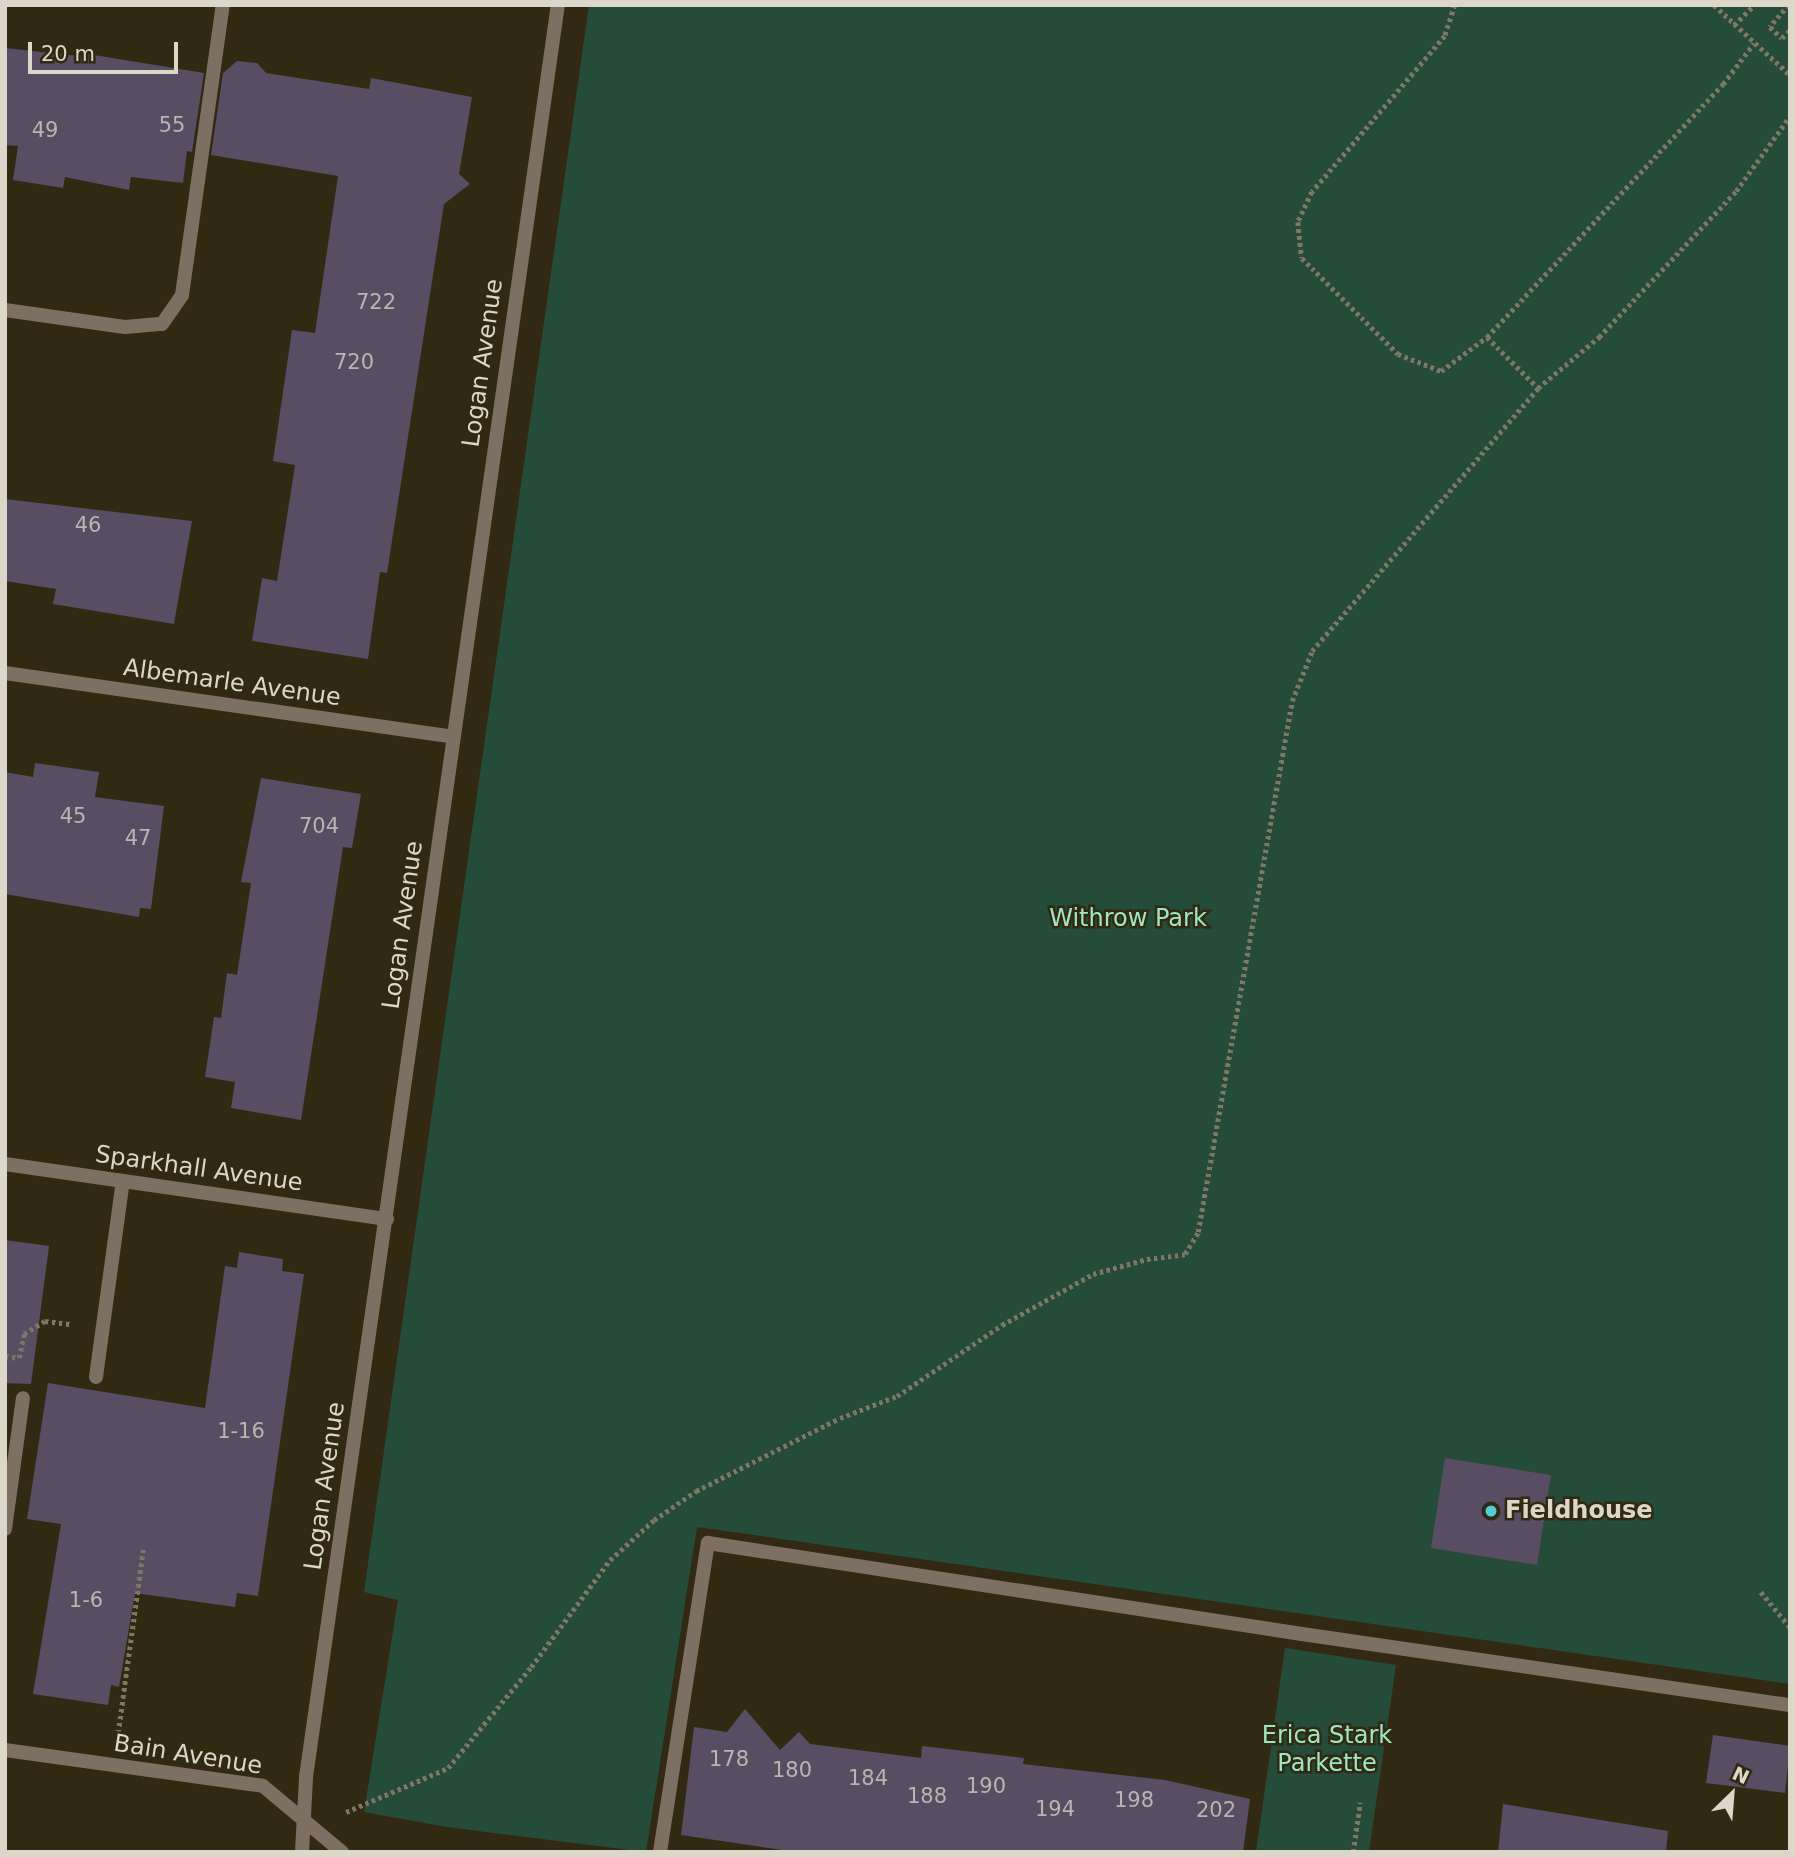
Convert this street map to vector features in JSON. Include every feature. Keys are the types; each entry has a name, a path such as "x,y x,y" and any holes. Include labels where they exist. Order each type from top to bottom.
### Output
{"street":[{"path":"5,310 125,327 162,324 182,295 223,5"},
{"name":"Logan Avenue","path":"302,1852 302,1817 452,737 558,5"},
{"name":"Albemarle Avenue","path":"5,673 452,737"},
{"name":"Sparkhall Avenue","path":"5,1164 387,1219"},
{"path":"96,1377 123,1181"},
{"path":"5,1529 23,1398"},
{"path":"660,1852 708,1543 1301,1634 1790,1704"},
{"name":"Bain Avenue","path":"5,1750 262,1786 342,1852"}],"path":[{"path":"1455,5 1446,36 1312,192 1298,222 1302,258 1398,354 1441,371 1487,337 1723,84 1754,43"},
{"path":"1714,5 1790,75"},
{"path":"1734,24 1755,5"},
{"path":"1789,5 1769,27 1782,38 1790,30"},
{"path":"1002,1325 1093,1274 1147,1259 1177,1257 1185,1254 1193,1244 1198,1232 1222,1089 1261,890 1292,701 1312,651 1538,388 1599,337 1736,191 1790,116"},
{"path":"1487,337 1538,388"},
{"path":"5,1356 19,1358 24,1334 45,1321"},
{"path":"117,1740 143,1550"},
{"path":"1761,1592 1790,1627"},
{"path":"346,1812 448,1768"},
{"path":"1353,1852 1360,1802"}],"green space":[{"name":"Withrow Park","path":"589,5 1790,5 1790,1684 697,1527 646,1852 447,1827 364,1812 398,1600 364,1592"},
{"name":"Erica Stark Parkette","path":"1285,1648 1396,1665 1369,1852 1256,1852"}],"building":[{"path":"5,48 88,57 88,54 204,73 192,152 187,151 183,183 131,177 129,190 65,177 63,188 13,180 18,146 5,145"},
{"path":"237,61 257,63 266,73 369,89 371,78 472,97 459,174 470,184 444,204 387,573 380,572 368,659 252,641 262,578 277,581 295,465 273,461 292,330 315,333 338,176 211,155 223,73"},
{"path":"5,499 192,521 174,624 53,604 56,589 5,581"},
{"path":"35,763 99,772 95,797 164,806 151,909 140,908 139,917 5,894 5,772 33,777"},
{"path":"261,778 361,794 352,848 343,847 301,1120 231,1108 235,1082 205,1077 214,1017 221,1018 227,973 237,975 251,883 241,882"},
{"path":"5,1240 49,1246 31,1384 5,1383"},
{"path":"239,1252 283,1259 282,1271 304,1274 258,1596 237,1593 235,1607 135,1593 119,1687 111,1685 108,1705 33,1694 61,1524 27,1519 48,1383 205,1408 225,1266 237,1268"},
{"name":"Fieldhouse","path":"1445,1458 1551,1475 1537,1565 1431,1548"},
{"path":"745,1709 780,1750 799,1732 810,1744 921,1758 922,1746 1024,1758 1023,1764 1165,1780 1250,1799 1243,1852 796,1852 681,1835 694,1727 727,1732"},
{"path":"1713,1735 1790,1746 1785,1793 1706,1783"},
{"path":"1503,1804 1668,1831 1666,1852 1498,1852"}],"place":[{"name":"Fieldhouse","path":"1491,1511"}]}
